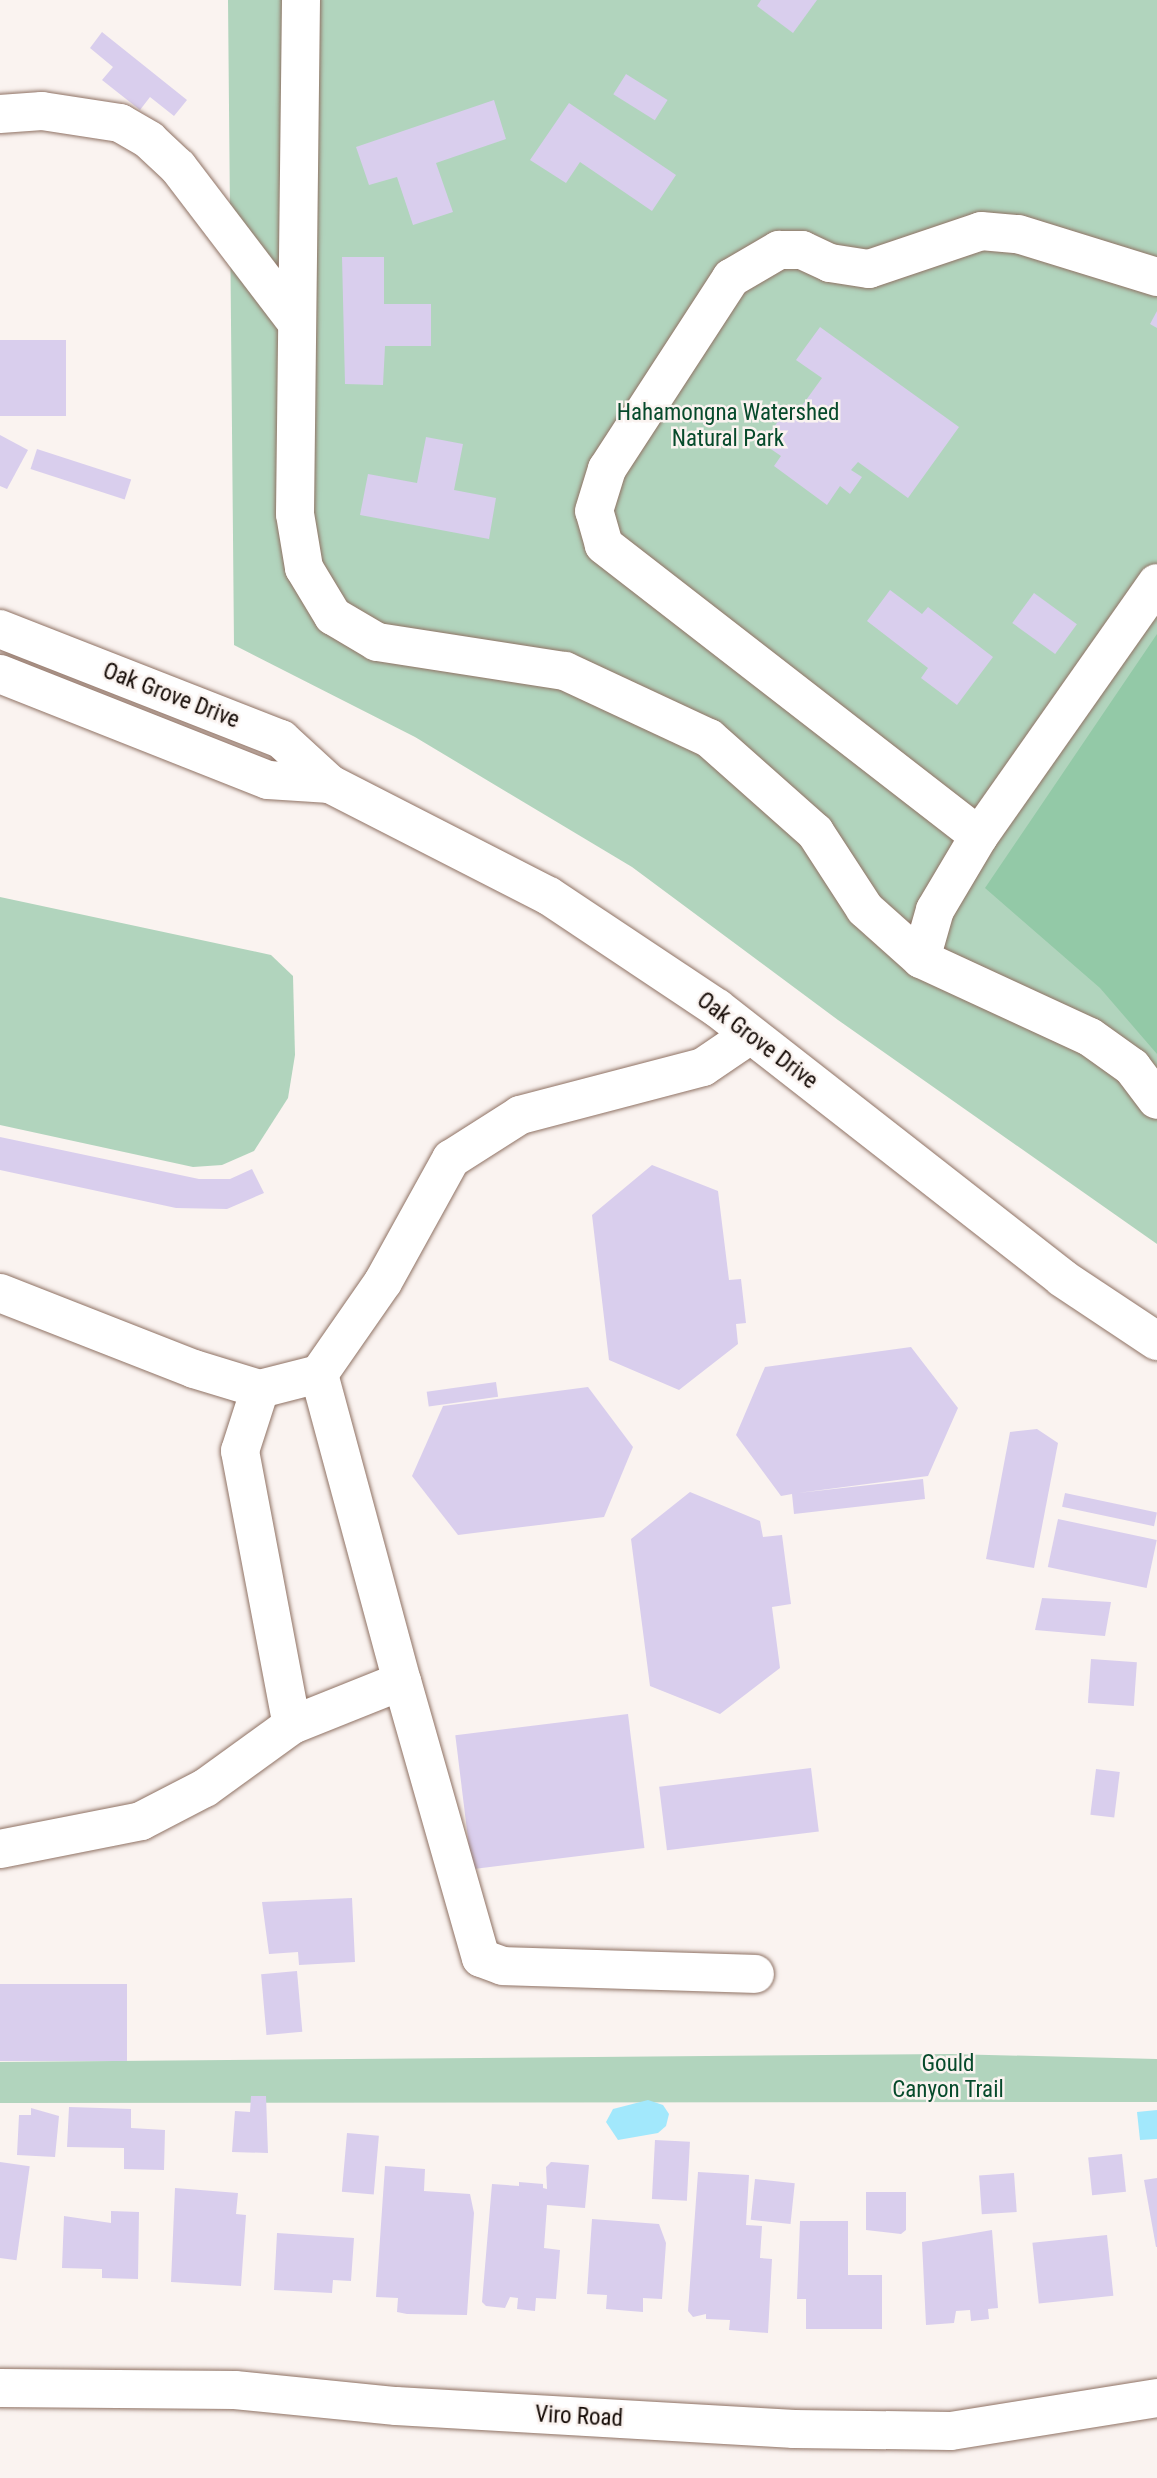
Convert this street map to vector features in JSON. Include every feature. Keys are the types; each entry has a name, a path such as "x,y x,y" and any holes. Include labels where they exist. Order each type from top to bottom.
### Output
{"street":[{"path":"301,0 294,319 295,514 304,568 333,616 377,642 565,671 709,738 815,832 864,909 921,958 1090,1037 1132,1067 1157,1100"},
{"path":"0,114 42,111 120,123 149,140 178,167 294,319"},
{"path":"979,836 604,545 594,511 607,469 731,278 779,250 802,250 831,263 869,269 981,231 1018,234 1157,277"},
{"path":"921,958 935,910 979,836 1157,583"},
{"name":"Oak Grove Drive","path":"0,629 281,739 330,784 549,896 750,1035 1062,1278 1157,1341"},
{"name":"Oak Grove Drive","path":"0,674 268,780 330,784"},
{"path":"0,1293 194,1369 260,1390 319,1374 383,1282 452,1159 520,1115 703,1067 750,1035"},
{"path":"319,1374 481,1958 503,1966 755,1974"},
{"path":"260,1390 240,1451 292,1725"},
{"path":"0,1849 141,1821 205,1788 292,1725 402,1681"},
{"name":"Viro Road","path":"0,2388 235,2390 410,2407 794,2429 951,2431 1157,2398"}],"green space":[{"name":"Hahamongna Watershed Natural Park","path":"228,0 1157,0 1157,1244 838,1020 632,867 415,737 234,645"},
{"path":"1157,634 1157,1054 1100,988 985,888"},
{"path":"0,897 271,955 293,976 295,1055 288,1098 254,1151 222,1165 193,1167 0,1125"},
{"name":"Gould Canyon Trail","path":"949,2054 1157,2059 1157,2102 0,2103 0,2062"}],"water":[{"path":"648,2100 663,2105 669,2114 666,2126 658,2133 618,2140 606,2122 613,2109"},
{"path":"1157,2110 1157,2139 1140,2140 1137,2112"}],"building":[{"path":"761,0 817,0 793,33 757,6"},
{"path":"102,32 187,100 174,116 150,97 140,110 102,80 113,67 90,48"},
{"path":"626,74 668,100 655,120 613,94"},
{"path":"494,100 506,139 436,163 453,212 413,225 397,177 369,185 356,147"},
{"path":"569,103 676,175 652,211 580,162 566,183 530,160"},
{"path":"342,257 384,257 384,304 431,304 431,346 385,346 383,385 345,384"},
{"path":"1157,311 1157,328 1150,324"},
{"path":"820,327 959,427 908,498 858,462 851,470 862,477 850,494 840,486 827,505 774,466 781,456 762,443 788,408 796,414 822,378 796,360"},
{"path":"0,340 66,340 66,416 0,416"},
{"path":"0,435 28,450 7,489 0,486"},
{"path":"426,437 463,444 454,490 496,498 489,539 360,515 368,474 417,483"},
{"path":"37,449 131,480 125,500 31,469"},
{"path":"890,590 922,614 928,607 993,657 957,705 921,678 928,668 867,621"},
{"path":"1034,593 1077,624 1055,654 1012,623"},
{"path":"0,1137 199,1179 230,1179 252,1169 264,1193 227,1209 176,1208 0,1170"},
{"path":"652,1165 718,1191 729,1280 741,1279 746,1323 736,1324 738,1344 679,1390 609,1360 592,1215"},
{"path":"911,1347 958,1408 928,1476 798,1493 923,1479 925,1499 794,1514 792,1494 781,1496 736,1435 765,1367"},
{"path":"496,1382 498,1397 429,1407 427,1392"},
{"path":"588,1387 633,1447 604,1517 458,1535 412,1476 443,1406"},
{"path":"1037,1429 1058,1443 1034,1568 986,1559 1010,1432"},
{"path":"690,1492 760,1521 763,1537 782,1535 791,1604 772,1607 780,1668 720,1714 650,1686 631,1539"},
{"path":"1065,1493 1157,1513 1154,1526 1062,1507"},
{"path":"1058,1519 1157,1540 1147,1588 1048,1567"},
{"path":"1042,1598 1111,1602 1105,1636 1035,1630"},
{"path":"1091,1659 1137,1662 1134,1706 1088,1703"},
{"path":"628,1714 644,1848 472,1869 455,1735"},
{"path":"811,1768 819,1832 667,1850 659,1787"},
{"path":"1096,1769 1120,1772 1114,1818 1090,1815"},
{"path":"352,1898 355,1962 299,1965 298,1952 269,1954 262,1902"},
{"path":"297,1971 302,2032 266,2035 261,1974"},
{"path":"0,1984 127,1984 127,2061 0,2061"},
{"path":"251,2096 266,2096 268,2153 232,2152 235,2111 250,2112"},
{"path":"69,2107 131,2109 131,2128 165,2130 164,2170 124,2169 124,2148 67,2147"},
{"path":"31,2108 59,2116 55,2157 17,2155 19,2115 31,2115"},
{"path":"347,2133 379,2136 374,2195 342,2192"},
{"path":"655,2140 690,2142 687,2201 652,2199"},
{"path":"1122,2154 1126,2192 1092,2195 1088,2158"},
{"path":"0,2162 30,2166 16,2260 0,2258"},
{"path":"551,2162 589,2165 585,2208 547,2205 544,2248 560,2250 556,2299 536,2298 535,2311 517,2309 518,2298 510,2297 505,2308 486,2306 482,2302 492,2184 543,2184 543,2188 547,2189 546,2167"},
{"path":"385,2166 425,2169 424,2191 470,2194 474,2213 467,2315 407,2314 397,2312 398,2298 376,2297"},
{"path":"698,2172 749,2175 746,2225 762,2226 760,2258 772,2259 768,2333 729,2330 730,2320 706,2319 706,2314 693,2317 688,2311"},
{"path":"1014,2173 1017,2212 982,2214 979,2175"},
{"path":"1157,2178 1157,2247 1156,2247 1144,2180"},
{"path":"755,2179 795,2183 790,2224 751,2220"},
{"path":"175,2188 238,2193 236,2214 246,2215 241,2286 171,2282"},
{"path":"866,2192 906,2192 906,2230 901,2234 866,2230"},
{"path":"111,2211 139,2212 138,2279 102,2278 102,2269 62,2268 64,2216 111,2223"},
{"path":"592,2219 659,2224 666,2243 662,2299 643,2298 643,2312 606,2309 607,2295 587,2294"},
{"path":"800,2221 848,2221 848,2275 882,2275 882,2329 806,2329 806,2299 797,2299"},
{"path":"992,2230 998,2308 988,2309 989,2319 971,2321 970,2310 956,2311 954,2323 926,2325 922,2242"},
{"path":"277,2233 354,2238 351,2281 333,2280 332,2293 274,2290"},
{"path":"1107,2235 1113,2296 1039,2304 1032,2243"}]}
